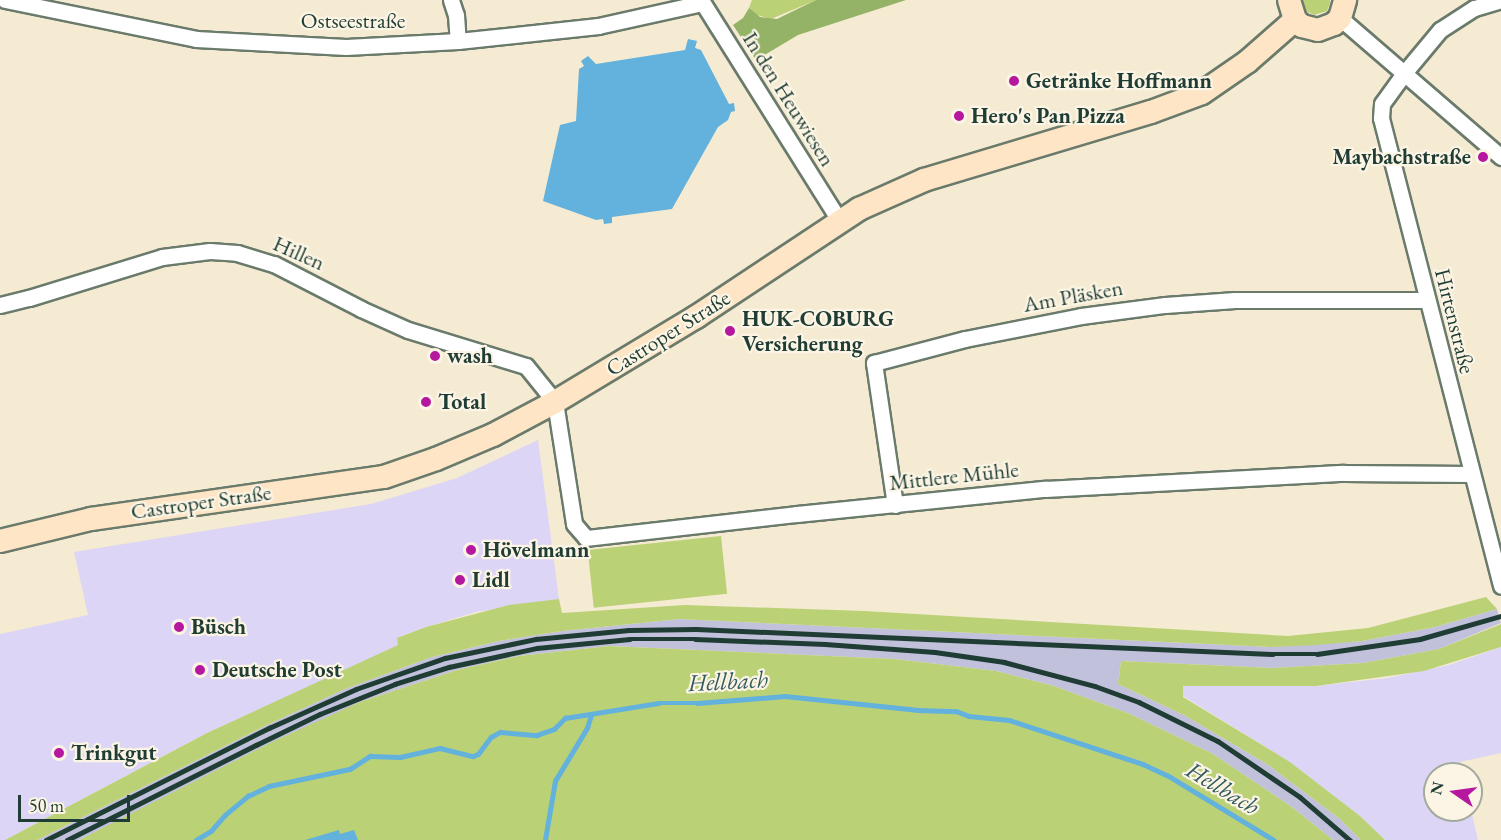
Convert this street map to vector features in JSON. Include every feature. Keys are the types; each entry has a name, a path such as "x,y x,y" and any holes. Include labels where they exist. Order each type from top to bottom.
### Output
{"main road":[{"name":"Castroper Straße","path":"0,541 115,515 384,477 455,451 555,402 696,317 859,209 924,180 1151,112 1202,93 1247,62 1292,10 1302,26 1318,30 1334,24 1342,9"}],"street":[{"name":"Ostseestraße","path":"5,0 196,39 346,47 458,41 598,26 702,1"},
{"path":"451,0 456,15 458,41"},
{"name":"Hirtenstraße","path":"1501,0 1474,8 1440,30 1382,104 1381,118 1501,586"},
{"name":"In den Heuwiesen","path":"702,1 840,222"},
{"path":"1342,9 1405,72 1501,157"},
{"name":"Hillen","path":"0,305 162,257 210,251 237,253 274,264 361,309 408,330 526,366 555,402"},
{"name":"Am Pläsken","path":"896,505 874,363 965,339 1081,316 1165,305 1235,300 1427,300"},
{"name":"Mittlere Mühle","path":"555,402 574,524 586,538 1045,489 1313,474 1471,474"}],"shaded area":[{"path":"538,440 559,599 476,612 397,638 399,645 207,733 5,840 0,840 0,634 88,615 74,552 371,504 457,478"},
{"path":"1497,609 1501,623 1439,649 1363,663 1273,668 1121,661 1118,684 1184,715 1267,764 1340,819 1361,840 1333,840 1292,807 1213,754 1130,714 1054,686 996,671 895,659 609,646 519,656 457,670 360,702 79,840 37,840 267,725 345,689 432,657 499,641 562,631 680,619 1271,647 1362,641 1435,627"},
{"path":"1501,647 1501,753 1460,762 1423,762 1423,822 1474,822 1478,840 1385,840 1360,816 1290,762 1183,696 1183,686 1316,686 1387,678 1449,665"}],"green space":[{"path":"752,0 816,0 771,19 753,14 749,8"},
{"path":"816,0 906,0 798,35 756,60 733,25 743,18 749,8 760,17 777,19"},
{"path":"1303,0 1330,0 1330,3 1327,11 1314,15 1306,11"},
{"path":"721,536 727,594 594,608 588,550"},
{"path":"1486,597 1497,609 1435,627 1362,641 1317,645 1271,647 680,619 562,631 499,641 432,657 345,689 267,725 37,840 5,840 207,733 398,645 397,638 426,627 509,605 559,599 562,613 685,605 864,611 1288,636 1368,628"},
{"path":"1501,624 1501,647 1424,671 1316,686 1183,686 1183,697 1290,762 1360,816 1385,840 1361,840 1340,819 1267,764 1184,715 1118,684 1121,661 1273,668 1363,663 1439,649"},
{"path":"609,646 895,659 996,671 1054,686 1130,714 1213,754 1292,807 1333,840 79,840 272,742 360,702 457,670 519,656"}],"water":[{"path":"688,39 697,41 695,48 701,50 729,104 734,103 735,111 731,112 728,120 718,127 672,209 612,217 612,223 604,224 603,219 596,220 543,201 560,125 576,121 579,69 584,66 581,61 588,56 596,64 685,50"},
{"path":"339,830 340,834 354,830 358,840 305,840"}],"waterway":[{"name":"Hellbach","path":"196,840 211,831 225,815 248,796 269,786 350,769 370,756 400,757 440,748 473,756 478,754 491,737 500,732 537,735 554,729 565,718 659,703 697,703 785,696 918,710 956,711 969,716 1009,720 1143,764 1167,775 1274,840"},
{"path":"545,840 555,781 587,728 591,715"}],"railway":[{"path":"46,840 269,728 356,689 445,658 536,639 629,630 696,629 1272,654 1317,654 1420,639 1501,616"},
{"path":"67,840 320,714 395,684 449,667 537,648 630,639 825,644 935,652 1004,662 1095,686 1139,702 1218,741 1300,797 1350,840"}],"place":[{"name":"Getränke Hoffmann","path":"1014,81"},
{"name":"Hero's Pan Pizza","path":"959,116"},
{"name":"Maybachstraße","path":"1483,157"},
{"name":"HUK-COBURG Versicherung","path":"730,331"},
{"name":"wash","path":"435,356"},
{"name":"Total","path":"426,402"},
{"name":"Hövelmann","path":"471,550"},
{"name":"Lidl","path":"460,580"},
{"name":"Büsch","path":"179,627"},
{"name":"Deutsche Post","path":"200,670"},
{"name":"Trinkgut","path":"59,753"}]}
